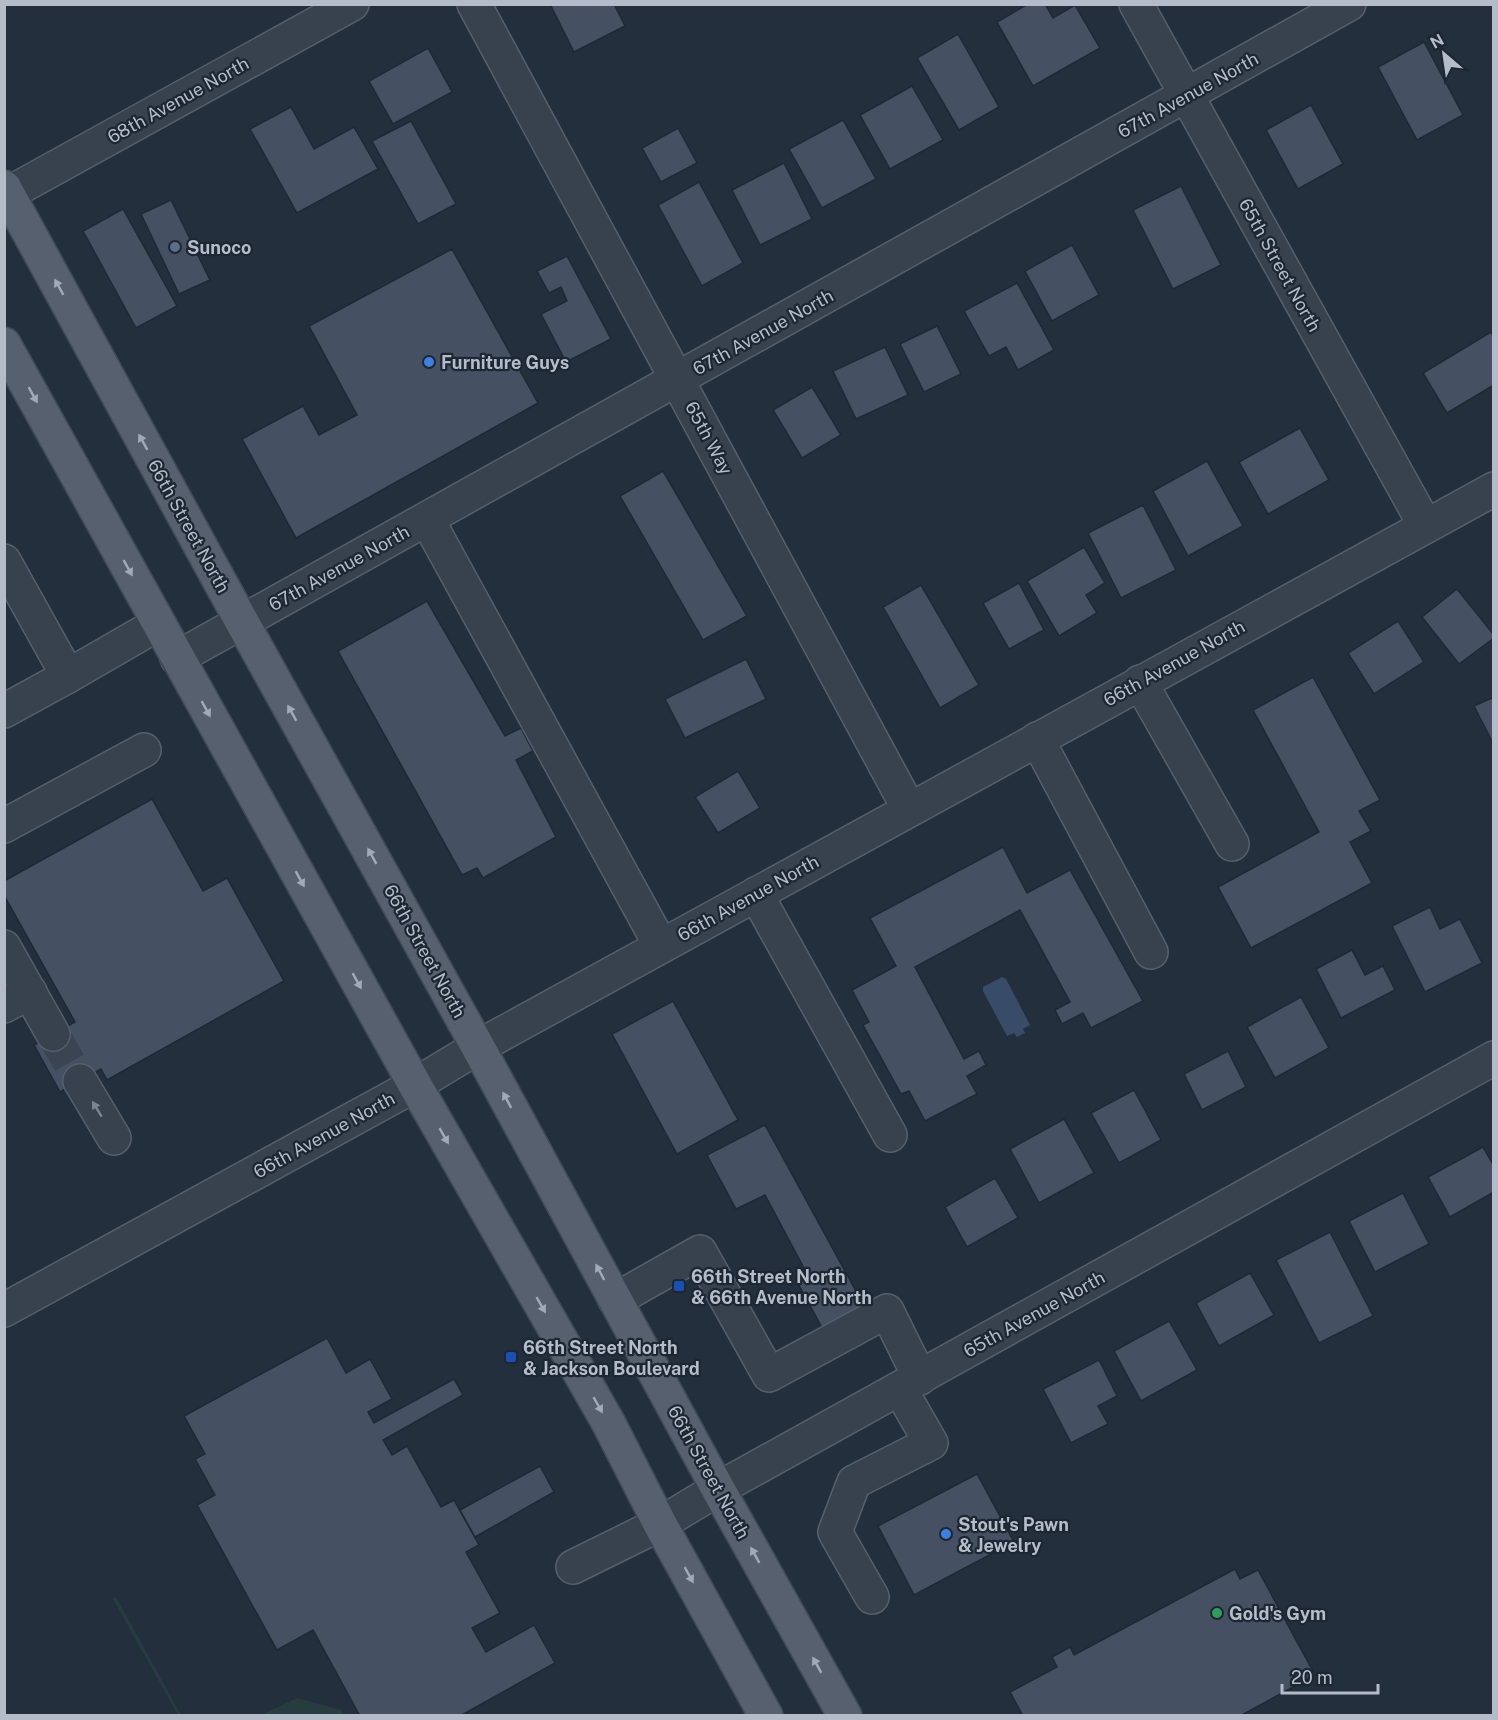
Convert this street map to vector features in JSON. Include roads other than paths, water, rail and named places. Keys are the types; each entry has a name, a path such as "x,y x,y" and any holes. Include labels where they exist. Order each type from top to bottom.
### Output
{"main road":[{"name":"66th Street North","path":"6,192 845,1716"},
{"path":"4,344 415,1085 608,1422 660,1524 766,1716"}],"street":[{"name":"68th Avenue North","path":"6,192 351,4"},
{"name":"65th Way","path":"474,4 909,809"},
{"name":"65th Street North","path":"1136,4 1425,525"},
{"name":"67th Avenue North","path":"177,658 1349,4"},
{"name":"66th Avenue North","path":"4,1310 415,1085 478,1047 909,809 1494,489"},
{"path":"427,519 661,946"},
{"path":"4,561 68,676"},
{"path":"4,711 158,624"},
{"path":"1140,682 1232,844"},
{"path":"1037,739 1151,951"},
{"path":"4,826 144,750"},
{"path":"756,894 890,1135"},
{"path":"4,947 17,999 53,1034"},
{"name":"65th Avenue North","path":"573,1567 660,1524 718,1489 1494,1058"},
{"path":"80,1080 114,1138"},
{"path":"615,1300 700,1252 769,1375 887,1311 931,1443 854,1482 835,1532 872,1597"}],"water":[{"path":"1002,977 1006,979 1030,1025 1023,1029 1025,1033 1017,1037 1014,1033 1007,1036 983,991 983,987"}],"tunnel":[{"path":"53,1034 80,1081"}],"place":[{"name":"Sunoco","path":"175,247"},
{"name":"Furniture Guys","path":"429,362"},
{"name":"66th Street North & 66th Avenue North","path":"679,1286"},
{"name":"66th Street North & Jackson Boulevard","path":"511,1357"},
{"name":"Stout's Pawn & Jewelry","path":"946,1534"},
{"name":"Gold's Gym","path":"1217,1613"}]}
